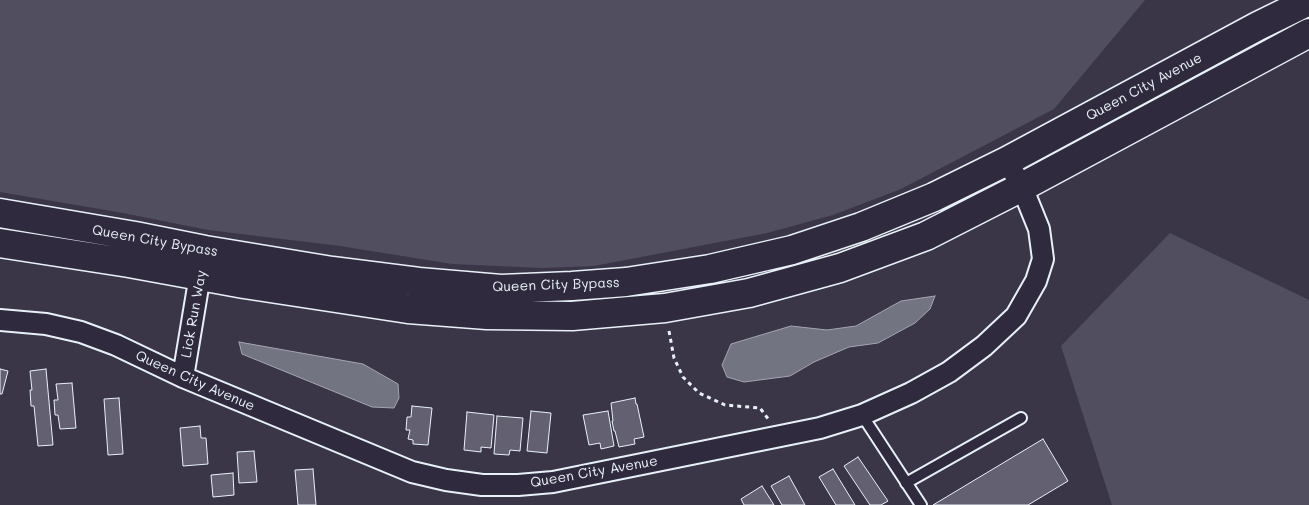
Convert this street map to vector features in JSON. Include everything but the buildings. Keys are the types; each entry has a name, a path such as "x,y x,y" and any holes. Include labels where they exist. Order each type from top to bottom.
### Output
{"main road":[{"name":"Queen City Avenue","path":"1007,161 1258,26 1309,2"},
{"path":"1022,188 1309,34"},
{"name":"Queen City Bypass","path":"0,213 332,271 419,282 501,289 572,286 626,282 710,269 792,250 861,227 934,197 1007,161"},
{"name":"Queen City Bypass","path":"200,276 408,309 487,315 572,316 665,308 749,293 840,268 926,236 1022,188"},
{"path":"0,243 200,276"}],"street":[{"name":"Queen City Avenue","path":"0,320 46,324 81,332 116,345 183,377 412,472 446,480 482,485 518,485 553,482 820,428 862,415 911,393 949,372 984,346 1016,316 1036,280 1043,259 1039,229 1022,188 1007,161"},
{"name":"Lick Run Way","path":"183,377 204,250"}],"lane":[{"path":"862,415 921,505"},
{"path":"906,483 1021,418"}],"path":[{"path":"669,331 674,358 683,377 699,393 725,405 760,408 769,420"}],"shaded area":[{"path":"0,0 1145,0 1054,109 901,189 833,215 767,233 594,266 543,268 452,264 340,246 208,230 0,192"},
{"path":"1170,233 1309,300 1309,505 1112,505 1061,346"}],"water":[{"path":"935,296 930,309 915,323 878,343 849,347 814,362 790,376 744,382 727,377 722,365 731,344 791,326 827,330 856,326 901,301"},
{"path":"239,342 363,364 398,384 399,398 394,408 372,407 242,354"}]}
